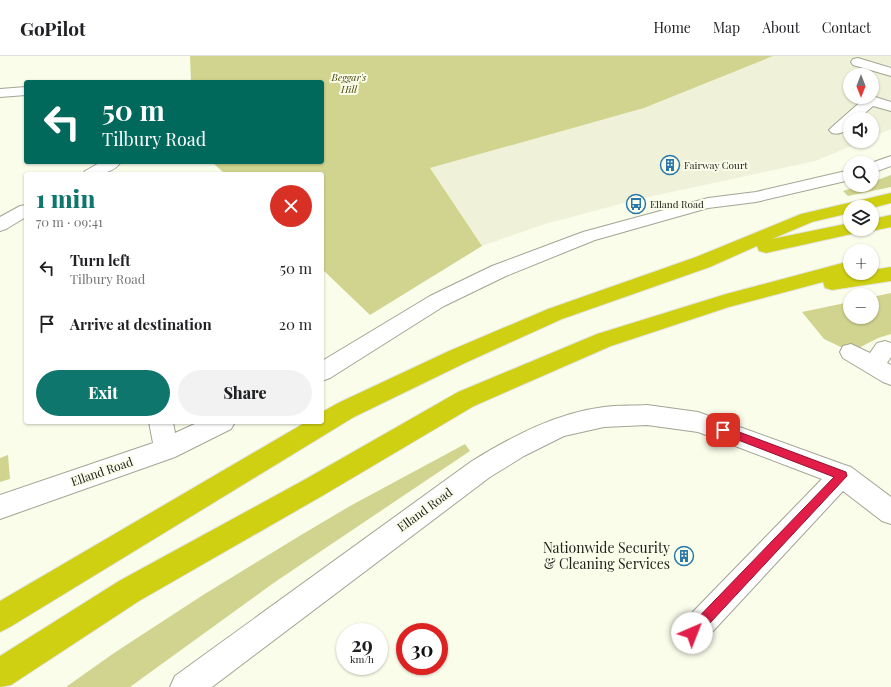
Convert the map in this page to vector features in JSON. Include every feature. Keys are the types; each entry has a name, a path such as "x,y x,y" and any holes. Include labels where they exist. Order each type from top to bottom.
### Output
{"highway":[{"path":"879,201 891,198"},
{"path":"324,423 346,410 457,357 555,314 703,262 807,218 843,210"},
{"path":"879,224 891,221"},
{"path":"703,262 843,230"},
{"path":"879,261 891,258"},
{"path":"0,674 129,590 313,488 466,399 604,340 726,301 843,270"},
{"path":"726,301 891,274"},
{"path":"0,617 323,424"}],"street":[{"path":"858,62 891,72"},
{"path":"0,92 24,91"},
{"path":"837,130 871,100 891,107"},
{"path":"879,165 891,161"},
{"path":"96,172 110,164"},
{"path":"324,371 437,301 499,271 589,236 708,203 756,196 843,177"},
{"path":"0,225 24,211"},
{"path":"851,352 883,363"},
{"name":"Elland Road","path":"186,687 481,469 515,448 560,427 604,417 648,415 698,422 761,444 842,476 891,512"},
{"path":"160,424 166,449"},
{"name":"Elland Road","path":"0,507 166,449 219,424"},
{"path":"692,633 842,476"}],"shaded area":[{"path":"773,56 891,56 891,129 879,134 879,112 843,112 843,148 847,148 815,161 639,199 545,224 482,246 430,168 644,108"}],"green space":[{"name":"Beggar's Hill","path":"190,56 773,56 644,108 430,168 482,246 370,315 324,271 324,172 223,172 214,164 324,164 324,80 191,80"},
{"path":"891,175 891,187 879,190 879,179"},
{"path":"844,192 867,192 848,196"},
{"path":"891,293 891,334 878,338 851,352 824,339 802,312 843,303 843,324 879,324 879,296"},
{"path":"465,444 470,451 275,582 130,687 66,687 114,653 203,595 301,535 350,506"},
{"path":"8,455 10,479 0,482 0,458"}],"place":[{"name":"Fairway Court","path":"670,165"},
{"name":"Elland Road","path":"636,204"},
{"name":"Nationwide Security & Cleaning Services","path":"684,556"}],"route":[{"path":"692,633 842,476 723,430"}]}
